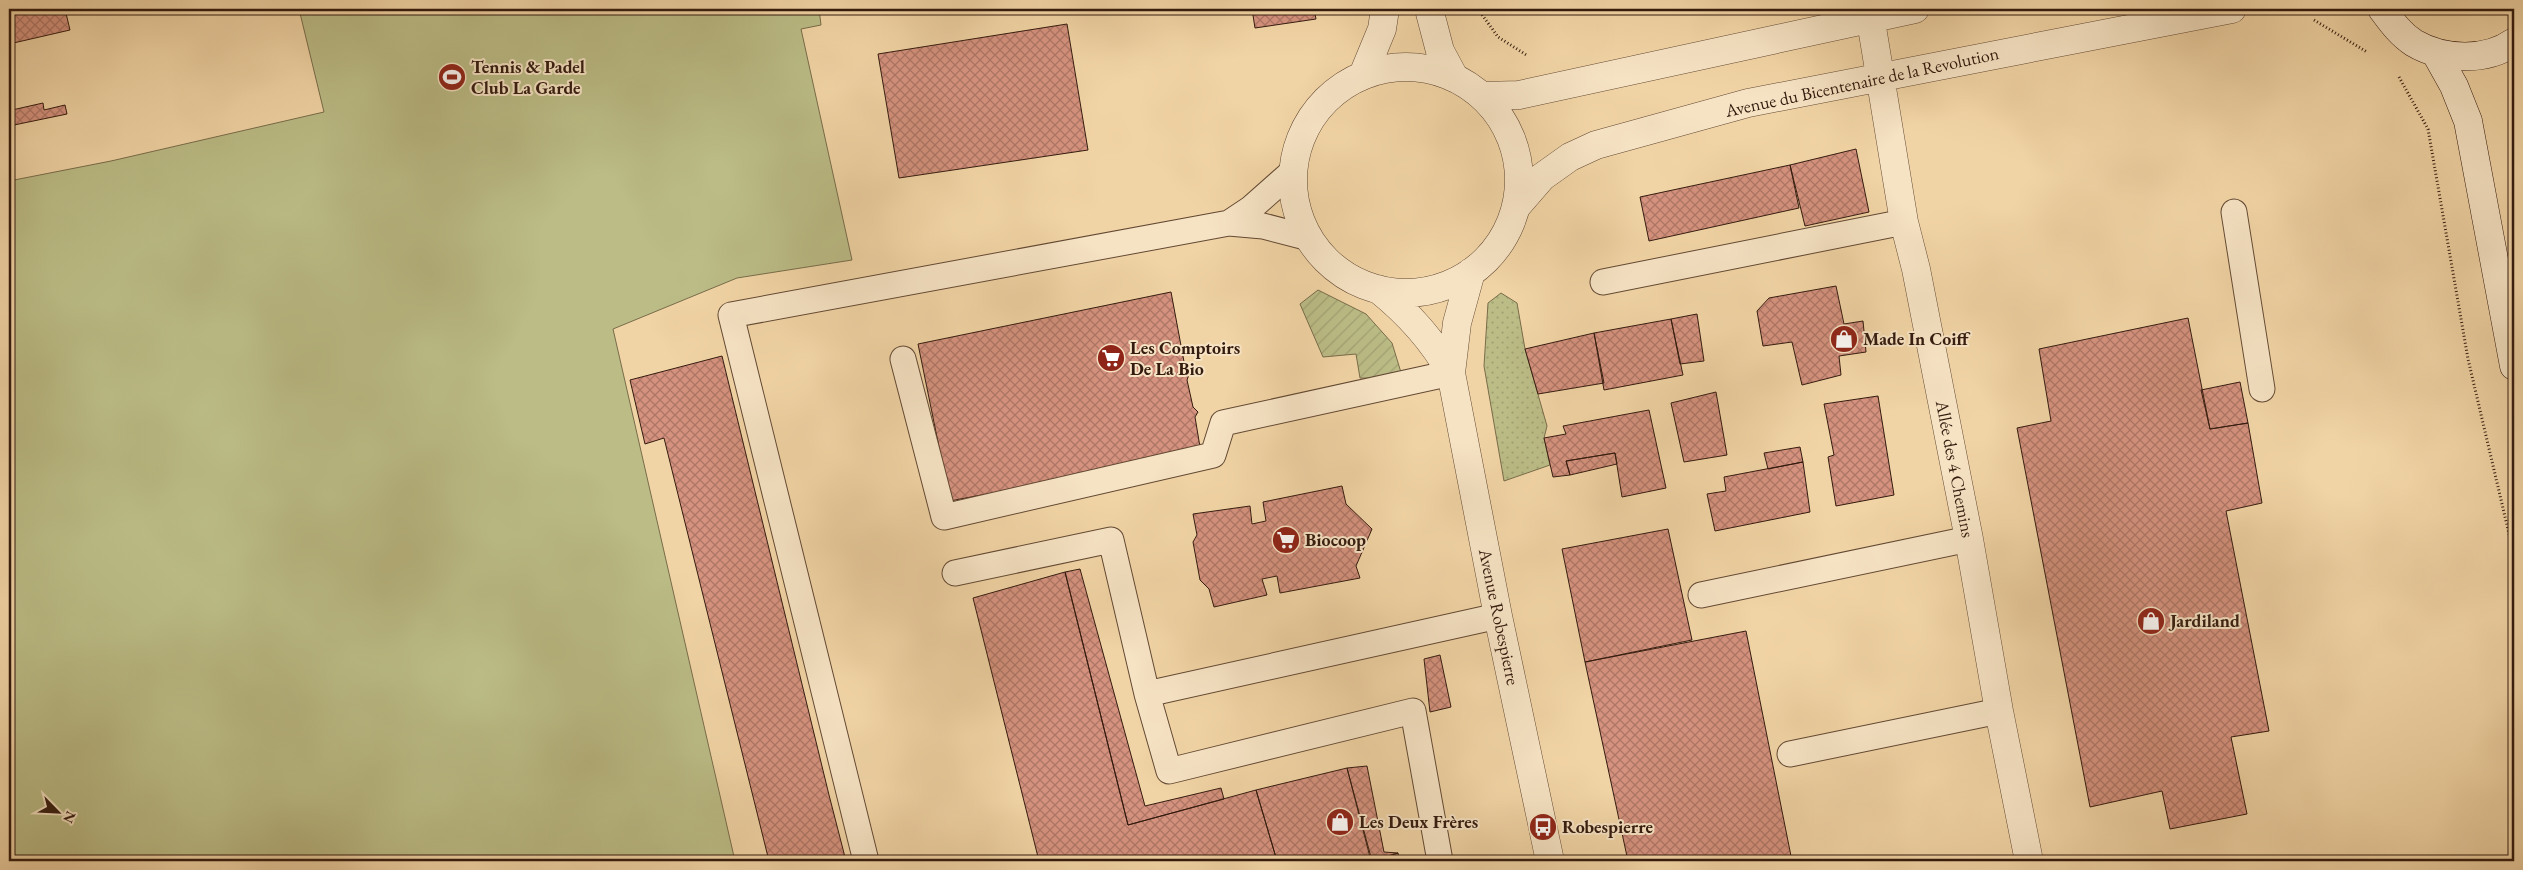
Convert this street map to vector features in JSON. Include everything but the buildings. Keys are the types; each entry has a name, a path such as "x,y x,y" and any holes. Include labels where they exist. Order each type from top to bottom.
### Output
{"street":[{"path":"1363,75 1382,28 1385,9"},
{"path":"1430,9 1440,52 1454,77"},
{"path":"1483,96 1504,97 1574,84 1869,13 1915,9"},
{"name":"Avenue du Bicentenaire de la Revolution","path":"1516,207 1542,177 1570,157 1596,146 1748,103 2232,9"},
{"path":"2382,9 2395,27 2414,42 2436,52 2460,57 2485,55 2514,42"},
{"name":"Allée des 4 Chemins","path":"1869,13 1904,222 1916,269 1969,539 1999,711 2029,861"},
{"path":"2436,52 2454,86 2468,121 2514,366"},
{"path":"1409,66 1432,69 1454,77 1483,96 1502,119 1515,147 1520,177 1516,207 1506,232 1491,254 1472,272 1450,284 1426,291 1402,293 1378,289 1357,282 1338,270 1322,256 1309,238 1300,216 1294,194 1293,171 1300,141 1315,113 1336,90 1363,75 1386,68 1409,66"},
{"name":"Avenue Robespierre","path":"1472,272 1457,324 1451,373 1498,616 1550,861"},
{"name":"Avenue Robespierre","path":"1378,289 1398,304 1421,330 1438,351 1451,373"}],"lane":[{"path":"1229,223 1250,209 1293,171"},
{"path":"2234,212 2262,389"},
{"path":"1603,282 1904,222"},
{"path":"866,861 731,315 1229,223 1263,226 1309,238"},
{"path":"903,359 944,517 1213,454 1223,423 1451,373"},
{"path":"1701,595 1969,539"},
{"path":"955,573 1111,540 1147,694 1169,771 1413,711 1440,861"},
{"path":"1147,694 1498,616"},
{"path":"1790,754 1999,711"}],"path":[{"path":"1478,9 1498,38 1574,84"},
{"path":"2314,20 2370,54"},
{"path":"2398,76 2428,129 2468,358 2514,554"}],"green space":[{"path":"299,9 819,9 821,25 801,29 852,260 737,278 613,329 735,861 9,861 9,181 111,161 324,112"},
{"path":"1318,290 1366,314 1392,343 1403,379 1360,378 1356,354 1323,357 1300,304"},
{"path":"1501,293 1517,303 1525,349 1547,426 1544,438 1550,465 1504,481 1484,366 1488,303"}],"place":[{"name":"Tennis & Padel Club La Garde","path":"452,77"},
{"name":"Made In Coiff","path":"1844,339"},
{"name":"Les Comptoirs De La Bio","path":"1111,358"},
{"name":"Biocoop","path":"1286,540"},
{"name":"Jardiland","path":"2151,621"},
{"name":"Les Deux Frères","path":"1340,822"},
{"name":"Robespierre","path":"1543,827"}]}
